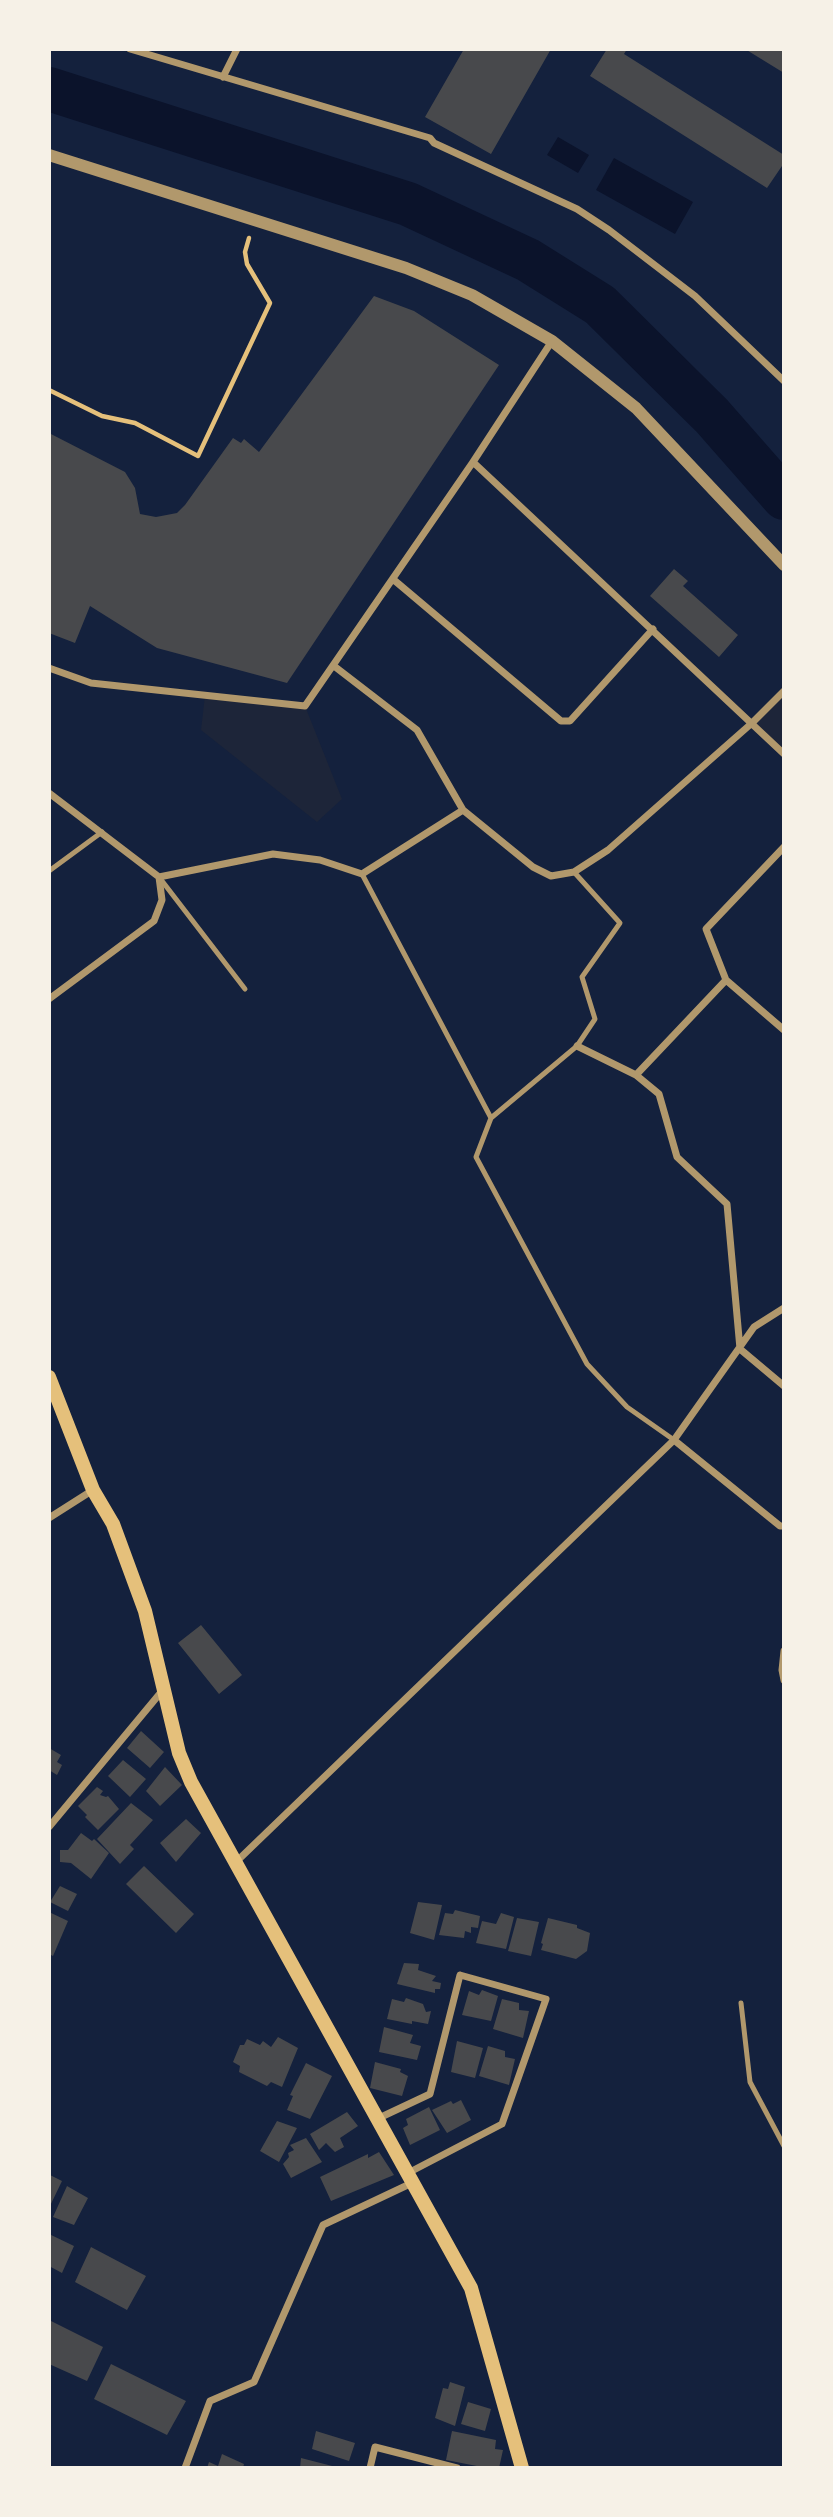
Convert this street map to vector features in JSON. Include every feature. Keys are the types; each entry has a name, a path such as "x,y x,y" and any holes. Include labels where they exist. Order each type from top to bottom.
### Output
{"main road":[{"path":"49,1377 93,1490 113,1524 145,1611 179,1753 191,1782 471,2288 519,2466"}],"street":[{"path":"130,49 430,138 434,143 576,209 695,296 784,381"},
{"path":"223,77 237,49"},
{"path":"49,155 407,268 472,295 552,341 636,408 784,565"},
{"path":"49,668 91,683 305,706 394,580 552,341"},
{"path":"473,463 784,754"},
{"path":"394,580 561,721 570,721 653,629"},
{"path":"334,666 417,730 463,810 533,867 551,876 574,872 608,850 752,723 784,691"},
{"path":"49,793 159,877 162,900 154,921 49,999"},
{"path":"159,877 273,854 320,860 362,874 463,810"},
{"path":"784,846 706,929 726,980 784,1030"},
{"path":"636,1075 726,980"},
{"path":"576,1046 636,1075 659,1094 677,1157 727,1204 740,1349 784,1386"},
{"path":"236,1862 674,1440 754,1327 784,1307"},
{"path":"674,1440 780,1526 784,1526"},
{"path":"49,1518 93,1490"},
{"path":"784,1650 784,1681"},
{"path":"49,1827 163,1690"},
{"path":"185,2468 210,2401 254,2382 323,2225 502,2124 546,1998 460,1975 430,2094 379,2118"},
{"path":"370,2468 375,2447 457,2468"}],"lane":[{"path":"49,871 102,832"},
{"path":"574,872 620,923 582,977 596,1019 576,1046 492,1118 477,1157 587,1364 626,1407 674,1440"},
{"path":"362,874 492,1118"},
{"path":"159,877 245,989"},
{"path":"741,2003 750,2082 784,2146"}],"path":[{"path":"49,390 102,416 135,423 198,456 270,303 247,264 245,252 248,238"}],"shaded area":[{"path":"558,137 589,155 578,173 547,155"},
{"path":"614,158 693,202 675,234 596,190"},
{"path":"784,691 784,754 752,723"},
{"path":"205,695 305,706 342,799 317,822 201,730"}],"building":[{"path":"464,49 551,49 491,154 425,117"},
{"path":"607,49 627,49 624,54 784,155 784,163 767,188 590,76"},
{"path":"745,49 784,49 784,73"},
{"path":"374,296 414,311 499,365 287,683 157,648 90,606 75,643 49,633 49,433 125,472 135,488 140,514 156,517 177,513 233,438 241,443 244,439 259,452"},
{"path":"674,569 688,581 683,586 738,635 719,657 650,596"},
{"path":"201,1625 242,1675 219,1694 178,1643"},
{"path":"141,1731 164,1752 150,1768 127,1748"},
{"path":"49,1748 61,1755 57,1762 62,1765 57,1775 49,1770"},
{"path":"123,1760 146,1779 130,1797 108,1776"},
{"path":"165,1767 182,1785 160,1806 146,1791"},
{"path":"97,1787 103,1791 100,1795 108,1796 119,1809 98,1830 78,1806"},
{"path":"131,1803 153,1820 130,1845 134,1849 120,1864 97,1839"},
{"path":"186,1819 201,1833 176,1862 160,1843"},
{"path":"81,1833 92,1841 94,1839 109,1853 91,1879 71,1863 60,1862 60,1850 68,1850"},
{"path":"144,1866 194,1914 176,1933 126,1884"},
{"path":"60,1886 77,1894 68,1911 50,1902"},
{"path":"418,1902 442,1905 434,1940 410,1933"},
{"path":"455,1910 480,1916 478,1928 471,1927 471,1933 465,1931 464,1938 439,1935 445,1913 453,1914"},
{"path":"49,1912 68,1921 53,1956 49,1954"},
{"path":"501,1913 514,1917 506,1949 476,1943 482,1921 496,1924"},
{"path":"517,1918 539,1922 531,1956 508,1951"},
{"path":"548,1918 577,1925 577,1928 590,1933 587,1951 576,1959 541,1950"},
{"path":"404,1963 419,1964 418,1970 436,1976 432,1981 441,1983 440,1989 435,1989 435,1993 397,1984"},
{"path":"482,1990 498,1996 491,2021 462,2015 469,1991 479,1995"},
{"path":"406,1998 423,2004 426,2012 431,2011 428,2024 387,2019 392,1999 404,2002"},
{"path":"502,1999 519,2003 519,2010 529,2011 523,2038 493,2029"},
{"path":"384,2027 413,2035 410,2043 421,2046 417,2060 379,2052"},
{"path":"278,2037 298,2048 282,2087 271,2082 267,2086 239,2072 240,2066 233,2062 240,2045 244,2045 247,2039 260,2045 263,2041 271,2047"},
{"path":"457,2041 483,2048 475,2078 451,2072"},
{"path":"488,2046 505,2051 505,2057 515,2059 509,2085 479,2076"},
{"path":"375,2062 401,2069 400,2072 408,2076 402,2096 370,2088"},
{"path":"306,2063 332,2076 310,2119 287,2110 293,2096 290,2095"},
{"path":"461,2100 471,2120 447,2133 432,2110 451,2101 453,2104"},
{"path":"429,2107 440,2130 410,2145 403,2128 408,2125 406,2119"},
{"path":"347,2112 358,2126 340,2138 344,2147 335,2152 326,2143 319,2150 310,2134"},
{"path":"277,2121 297,2128 279,2162 260,2151"},
{"path":"306,2138 322,2162 291,2178 283,2164 289,2157 288,2153 294,2150 290,2145"},
{"path":"379,2152 394,2175 331,2201 320,2177 368,2154 368,2158"},
{"path":"50,2175 62,2181 49,2208 49,2177"},
{"path":"67,2186 88,2198 74,2225 53,2217"},
{"path":"49,2234 74,2246 62,2273 49,2266"},
{"path":"91,2247 146,2276 127,2310 75,2282"},
{"path":"49,2320 103,2347 87,2381 49,2364"},
{"path":"111,2364 186,2401 167,2435 94,2399"},
{"path":"450,2382 465,2387 455,2426 435,2418 443,2388 448,2389"},
{"path":"468,2402 491,2409 485,2431 461,2424"},
{"path":"316,2431 355,2443 349,2461 312,2449"},
{"path":"452,2431 496,2440 495,2449 503,2450 499,2468 446,2460"},
{"path":"222,2454 244,2464 243,2468 207,2468 209,2462 218,2466"},
{"path":"301,2458 336,2467 336,2468 300,2468"}],"waterway":[{"path":"49,89 408,204 528,260 600,305 712,416 784,498"}]}
